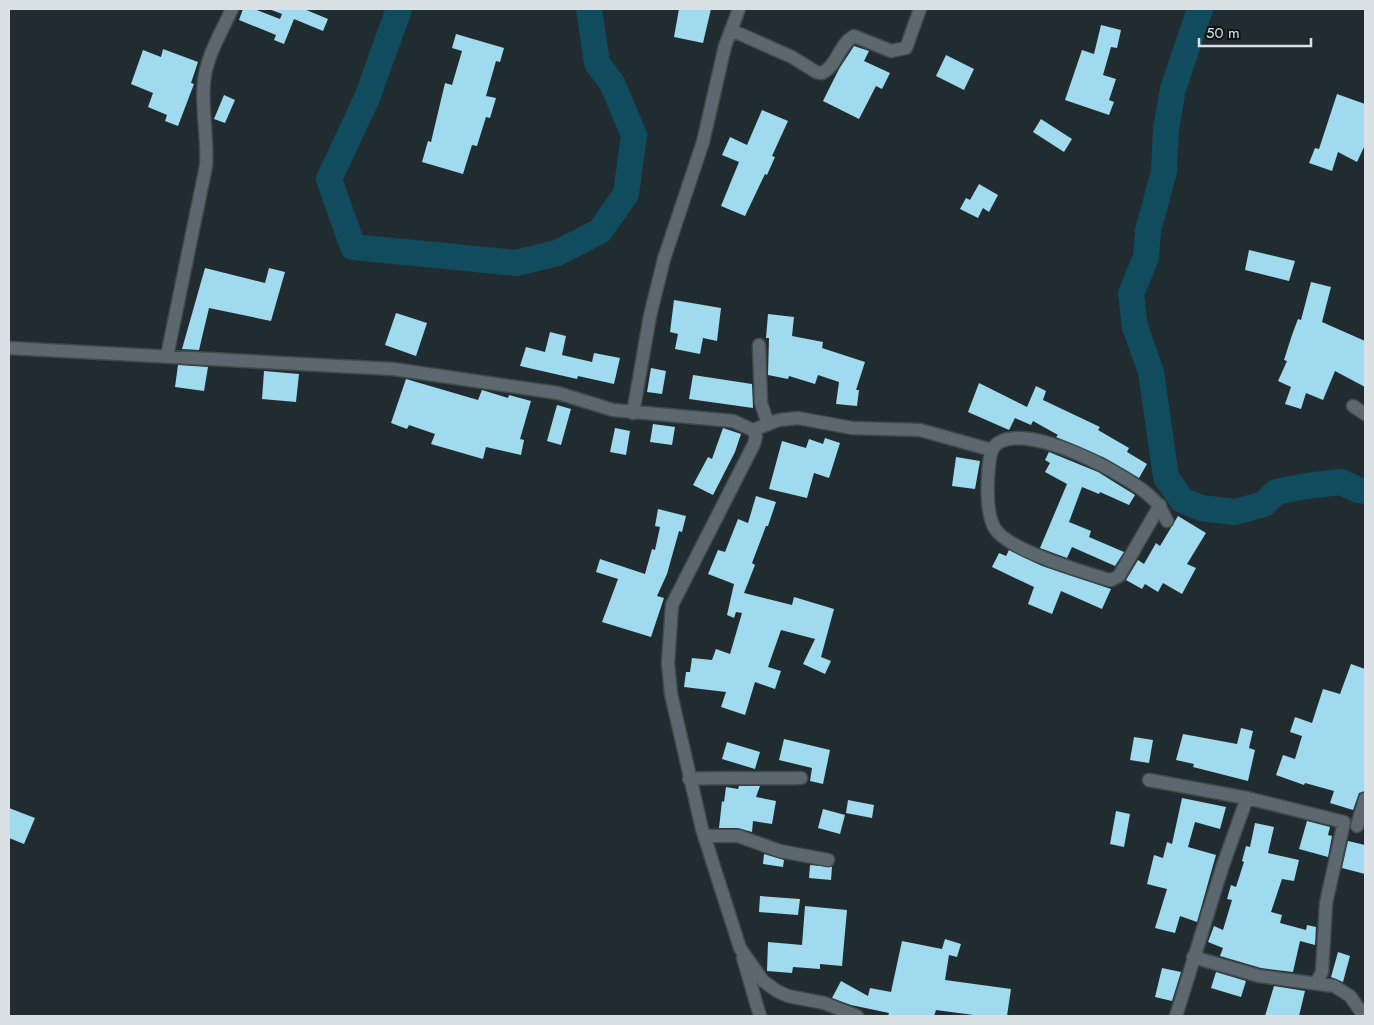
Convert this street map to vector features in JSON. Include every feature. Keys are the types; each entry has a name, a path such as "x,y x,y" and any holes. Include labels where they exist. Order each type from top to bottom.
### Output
{"street":[{"path":"167,356 206,166 203,95 205,75 211,56 232,9"},
{"path":"633,413 650,316 664,259 705,136 731,30 739,9"},
{"path":"731,30 786,54 816,72 822,73 831,67 846,42 854,36 891,50 906,48 920,9"},
{"path":"760,346 761,403 768,424"},
{"path":"9,348 409,371 558,393 613,410 722,419 744,424 753,430 756,436 754,444 672,605 668,663 671,694 704,836 760,1016"},
{"path":"1353,406 1365,414"},
{"path":"753,430 779,420 798,418 865,429 914,429 992,450"},
{"path":"1160,505 1118,576 1111,580 1106,579 1015,546 1000,535 994,528 989,508 988,478 992,450 997,443 1008,439 1030,438 1053,443 1141,489 1160,505 1167,521"},
{"path":"689,778 801,778"},
{"path":"1149,780 1247,798 1361,828 1365,799"},
{"path":"1176,1016 1193,958 1247,798"},
{"path":"1316,984 1322,972 1330,880 1344,822"},
{"path":"704,836 738,836 780,851 828,860"},
{"path":"740,948 763,981 777,991 788,996 824,1003 857,1016"},
{"path":"1193,958 1260,976 1334,986 1350,996 1364,1016"}],"building":[{"path":"243,9 254,9 280,19 282,14 269,9 304,9 328,19 323,31 294,19 284,44 274,40 276,35 239,20"},
{"path":"679,9 711,9 703,43 674,37"},
{"path":"1101,25 1121,30 1117,48 1111,47 1103,75 1116,79 1109,100 1114,102 1109,115 1065,100 1082,50 1094,54"},
{"path":"456,34 504,48 500,62 496,61 486,96 496,98 490,118 486,117 477,146 472,145 463,174 422,162 428,141 431,142 445,83 452,85 462,51 452,48"},
{"path":"854,46 869,51 864,61 890,73 882,89 876,86 859,119 823,101 839,69"},
{"path":"163,49 198,62 191,83 194,84 178,126 165,121 167,115 148,107 153,93 131,84 143,50 161,57"},
{"path":"946,55 974,69 964,90 936,76"},
{"path":"1337,94 1365,104 1365,145 1357,162 1338,152 1332,171 1309,163 1315,148 1319,149"},
{"path":"224,95 235,100 225,123 214,119"},
{"path":"762,110 788,121 772,156 775,157 767,175 765,174 745,216 721,206 739,162 722,155 730,137 747,145"},
{"path":"1041,119 1072,139 1064,152 1033,132"},
{"path":"979,184 998,195 989,212 983,208 978,218 960,209 966,198 970,200"},
{"path":"1249,250 1295,261 1289,281 1245,270"},
{"path":"205,268 265,283 269,268 285,272 271,321 209,308 199,350 182,349"},
{"path":"1311,282 1331,287 1322,322 1365,341 1365,387 1335,371 1323,400 1306,393 1301,409 1285,404 1291,387 1278,381 1287,361 1284,360 1298,319 1301,320"},
{"path":"674,300 721,308 717,341 703,338 700,354 675,349 678,334 670,332"},
{"path":"396,313 427,323 416,356 385,345"},
{"path":"768,314 794,317 792,336 823,342 822,348 865,362 856,390 859,390 857,406 836,404 839,382 818,375 815,384 789,376 788,379 768,375 769,338 766,338"},
{"path":"550,332 566,336 562,355 592,362 594,353 620,358 614,384 578,376 577,379 520,366 526,347 545,352"},
{"path":"178,365 208,367 204,391 175,387"},
{"path":"651,368 666,371 662,394 647,392"},
{"path":"264,371 299,374 296,402 262,399"},
{"path":"693,375 752,384 753,408 689,399"},
{"path":"406,379 478,400 482,390 508,398 509,395 531,401 520,439 524,440 521,455 486,447 483,459 431,444 435,434 409,425 407,429 391,423"},
{"path":"979,383 1027,407 1036,386 1046,391 1043,400 1100,427 1098,430 1129,448 1127,452 1147,464 1139,478 1105,458 1056,437 1058,435 1033,421 1031,425 1015,418 1009,430 968,412"},
{"path":"557,405 571,409 561,445 547,441"},
{"path":"653,424 675,427 672,445 650,442"},
{"path":"615,428 630,431 626,455 610,452"},
{"path":"723,428 741,434 735,452 713,495 693,485 708,457 712,459"},
{"path":"825,438 840,443 829,478 814,473 807,498 769,489 782,441 806,448 809,439 823,444"},
{"path":"1049,452 1098,472 1135,495 1129,505 1100,492 1099,494 1082,487 1069,522 1091,531 1089,537 1124,552 1115,566 1072,547 1067,558 1040,548 1067,484 1045,472 1050,463 1045,460"},
{"path":"956,457 980,461 975,489 952,486"},
{"path":"756,496 776,502 752,563 755,565 744,593 792,605 794,597 834,609 821,657 831,661 825,674 803,664 815,639 781,630 768,667 781,671 775,689 755,682 745,715 721,707 726,692 684,687 686,672 690,672 692,658 712,660 716,649 730,654 742,613 736,612 734,618 727,615 734,584 708,574 718,550 725,552 738,519 748,523"},
{"path":"658,509 686,516 682,532 679,531 667,574 657,596 664,598 651,637 602,622 618,579 596,572 600,559 645,574 652,549 655,550 660,527 655,526"},
{"path":"1178,516 1206,533 1187,564 1196,568 1182,594 1163,583 1158,592 1145,584 1142,589 1126,580 1138,560 1144,564 1156,543 1160,546"},
{"path":"1009,550 1042,566 1111,589 1102,609 1061,591 1052,614 1028,604 1034,587 992,567 999,553 1006,556"},
{"path":"1351,664 1365,669 1365,791 1359,793 1353,810 1330,803 1334,791 1305,783 1304,785 1276,775 1283,755 1295,759 1302,736 1290,732 1295,717 1312,723 1323,689 1340,694"},
{"path":"1241,728 1253,731 1249,748 1255,750 1248,781 1193,767 1194,764 1176,760 1183,734 1237,744"},
{"path":"1134,737 1153,740 1149,763 1130,760"},
{"path":"784,739 830,750 823,784 810,781 812,768 779,760"},
{"path":"727,742 760,752 755,769 722,759"},
{"path":"739,786 760,786 756,797 776,801 772,824 753,821 752,832 738,828 719,828 722,801 724,802 726,787 738,789"},
{"path":"1182,798 1226,807 1220,829 1195,822 1188,847 1216,855 1197,922 1180,916 1175,933 1155,928 1167,889 1147,884 1154,855 1163,858 1167,842 1172,844"},
{"path":"848,800 874,805 872,818 846,813"},
{"path":"9,808 35,818 24,844 9,838"},
{"path":"823,809 845,815 840,834 818,828"},
{"path":"1116,811 1130,814 1124,847 1110,844"},
{"path":"1307,821 1330,827 1328,835 1332,836 1328,857 1299,849"},
{"path":"1255,823 1274,827 1268,853 1299,860 1294,881 1282,879 1271,912 1282,915 1280,923 1306,930 1307,925 1316,927 1315,945 1300,941 1293,972 1261,968 1220,956 1223,948 1208,942 1214,926 1223,930 1232,900 1227,899 1231,885 1236,887 1244,862 1242,861 1246,846 1250,847"},
{"path":"1348,841 1365,845 1365,874 1342,868"},
{"path":"764,854 784,860 783,867 763,864"},
{"path":"810,865 832,867 831,880 809,878"},
{"path":"760,896 800,899 798,915 759,912"},
{"path":"805,906 847,910 842,966 820,964 820,969 793,967 792,973 767,971 768,942 802,945"},
{"path":"945,939 961,944 957,957 949,955 945,980 1011,989 1007,1016 981,1016 936,1010 934,1016 888,1016 889,1013 851,1005 832,998 841,981 868,996 870,988 891,992 902,941 942,949"},
{"path":"1338,952 1350,956 1343,982 1331,977"},
{"path":"1162,968 1181,972 1172,1001 1155,997"},
{"path":"1216,972 1246,981 1241,997 1211,988"},
{"path":"1274,986 1305,991 1299,1016 1265,1016"}],"waterway":[{"path":"399,9 367,98 329,179 353,247 516,263 557,253 600,231 626,194 634,135 612,83 597,63 589,9"},
{"path":"1200,9 1173,89 1166,129 1164,171 1148,231 1146,257 1131,294 1135,327 1151,372 1166,477 1182,500 1201,508 1235,512 1264,504 1276,492 1306,486 1341,482 1358,490 1365,491"}]}
